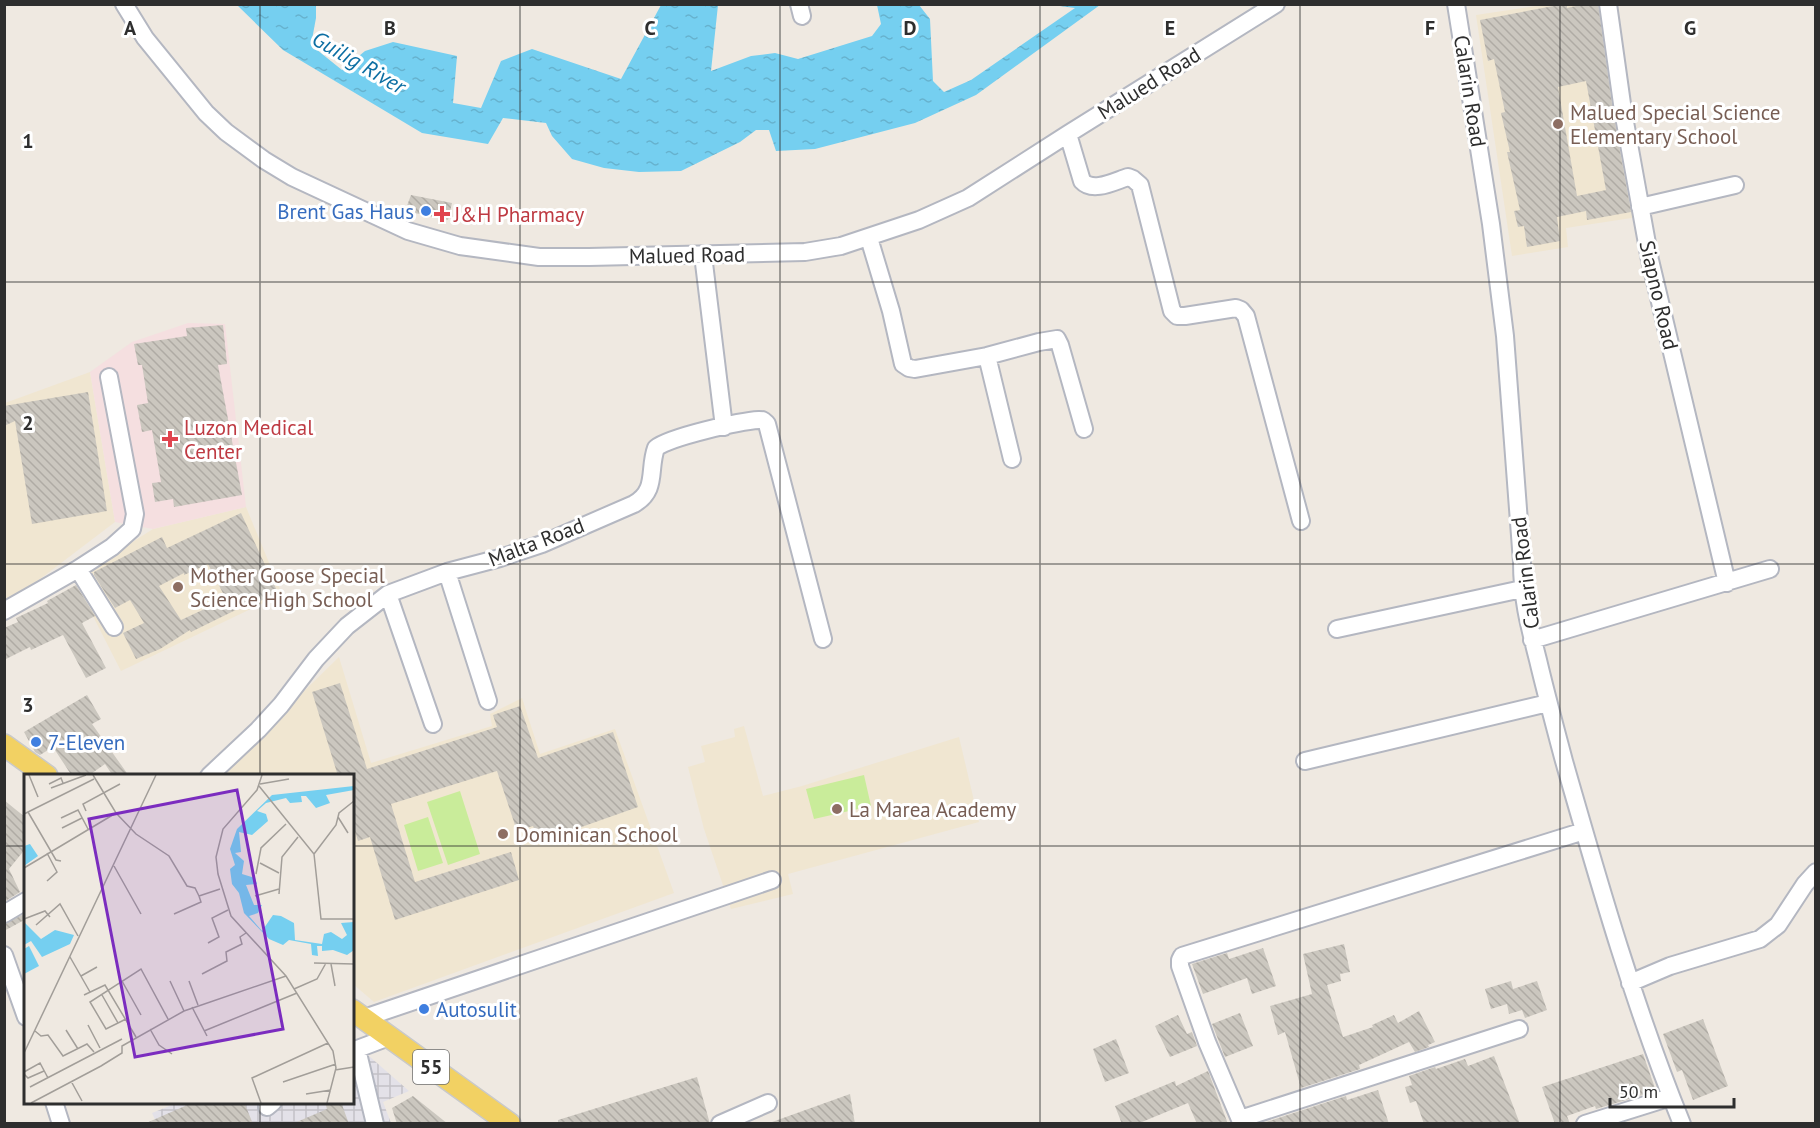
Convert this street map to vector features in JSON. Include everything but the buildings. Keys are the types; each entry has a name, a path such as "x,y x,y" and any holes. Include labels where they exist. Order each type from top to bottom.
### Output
{"main road":[{"path":"4,745 44,774"},
{"name":"55","path":"358,1014 510,1124"}],"street":[{"name":"Malued Road","path":"124,4 152,46 206,113 226,132 264,160 292,177 408,231 460,246 539,257 804,252 841,246 869,238 919,220 968,198 1276,4"},
{"name":"Calarin Road","path":"1456,4 1491,224 1505,336 1522,562 1522,589 1532,640 1584,831 1630,983 1682,1124"},
{"name":"Siapno Road","path":"1608,4 1623,111 1650,260 1727,583"},
{"path":"1068,134 1082,181 1086,185 1094,187 1128,177 1140,185 1172,311 1177,316 1185,316 1236,308 1246,316 1301,521"},
{"path":"1640,207 1735,185"},
{"path":"869,238 905,366 915,369 987,356 1057,339 1084,429"},
{"path":"703,255 724,427 760,420 767,424 823,639"},
{"path":"987,356 1012,459"},
{"path":"4,611 78,569 112,547 132,529 135,514 109,377"},
{"name":"Malta Road","path":"211,774 281,705 316,659 347,626 388,594 447,572 542,544 634,504 644,498 647,493 656,448 663,443 724,427"},
{"path":"78,569 114,627"},
{"path":"1532,640 1770,569"},
{"path":"447,572 488,701"},
{"path":"1338,629 1522,589"},
{"path":"388,594 433,724"},
{"path":"1305,761 1548,703"},
{"path":"1519,1029 1241,1121 1206,1042 1180,966 1180,960 1182,956 1584,831"},
{"path":"1630,983 1670,966 1760,939 1778,925 1815,872"},
{"path":"358,1014 772,880"},
{"path":"4,914 24,902"},
{"path":"4,955 24,1011"},
{"path":"375,1124 355,1050 389,1037"},
{"path":"1586,1124 1671,1097"},
{"path":"720,1124 768,1103"},
{"path":"55,1104 61,1124"}],"shaded area":[{"name":"Malued Special Science Elementary School","path":"1543,5 1607,5 1638,217 1566,228 1568,247 1512,256 1476,15"},
{"name":"Luzon Medical Center","path":"188,323 225,324 246,507 153,529 115,522 90,372 132,342"},
{"path":"90,372 115,522 40,579 5,601 5,403"},
{"name":"Mother Goose Special Science High School","path":"246,507 282,594 121,671 74,579 153,529"},
{"name":"Dominican School","path":"339,657 371,763 492,726 490,714 522,698 540,754 615,729 674,893 374,1002 354,985 354,774 219,774"},
{"name":"La Marea Academy","path":"744,726 763,796 959,737 979,822 788,874 793,894 731,909 704,829 688,767 705,762 701,746 735,737 734,729"},
{"path":"354,1043 409,1091 383,1102 391,1123 157,1124 152,1113 174,1104 354,1104"}],"green space":[{"path":"864,775 871,806 814,819 806,789"},
{"path":"460,791 480,854 448,865 427,802"},
{"path":"428,817 443,863 418,871 404,825"}],"water":[{"name":"Guilig River","path":"237,5 316,5 311,45 342,70 365,51 393,42 457,56 453,103 481,108 501,61 532,49 621,79 661,5 718,5 711,71 751,56 775,53 798,59 872,36 881,24 877,5 919,5 930,19 933,81 944,92 971,80 1075,8 1052,5 1100,5 976,95 915,123 815,149 776,151 769,130 756,130 740,142 681,171 639,172 604,168 572,159 552,136 546,123 503,118 488,144 422,133 283,50"}],"place":[{"name":"Malued Special Science Elementary School","path":"1558,124"},
{"name":"Brent Gas Haus","path":"426,211"},
{"name":"J&H Pharmacy","path":"442,214"},
{"name":"Luzon Medical Center","path":"170,439"},
{"name":"Mother Goose Special Science High School","path":"178,587"},
{"name":"7-Eleven","path":"36,742"},
{"name":"La Marea Academy","path":"837,809"},
{"name":"Dominican School","path":"503,834"},
{"name":"Autosulit","path":"424,1009"}]}
